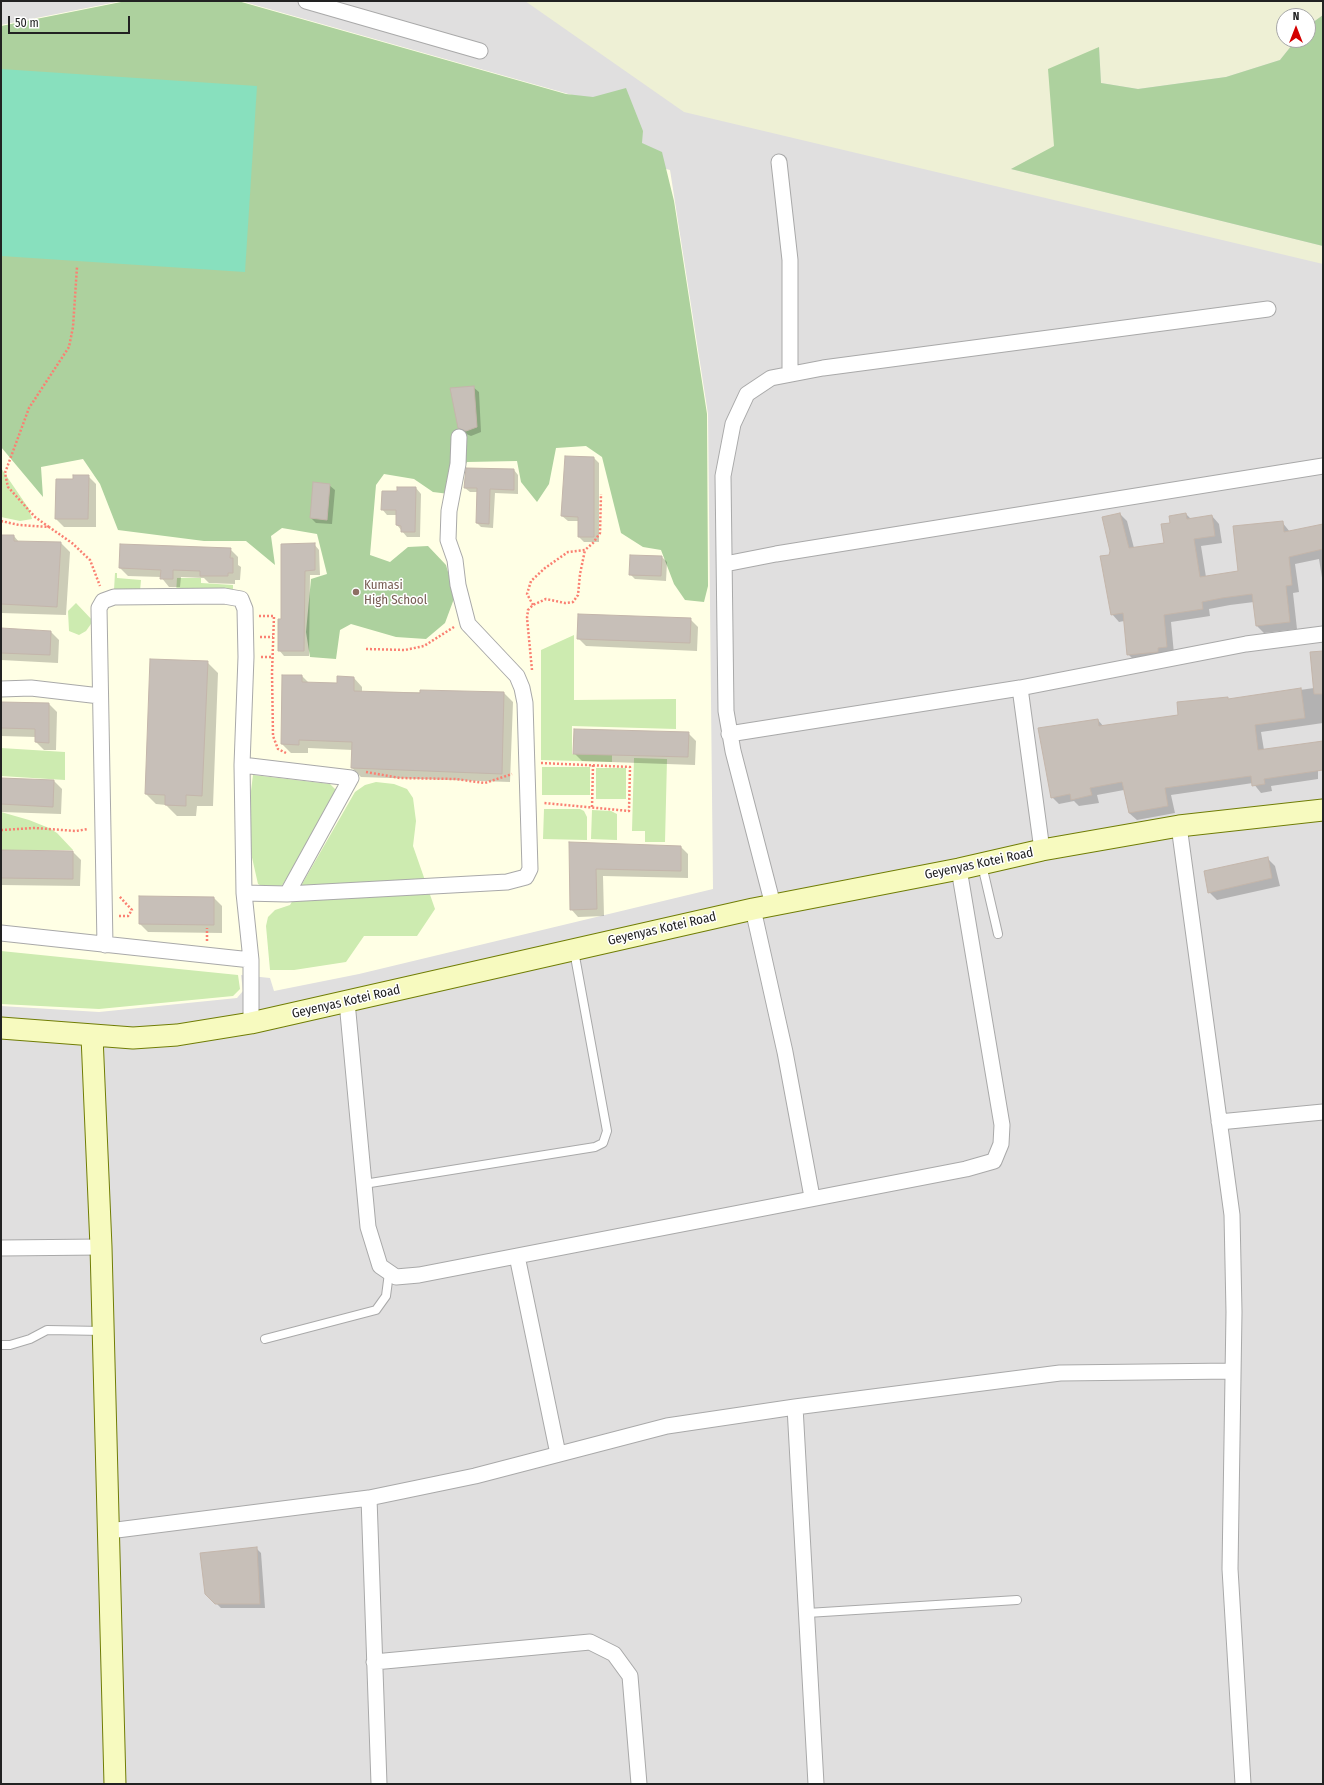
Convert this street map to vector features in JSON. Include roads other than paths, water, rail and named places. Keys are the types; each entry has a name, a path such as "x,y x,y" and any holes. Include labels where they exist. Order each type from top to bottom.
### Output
{"street":[{"path":"306,1 480,51"},
{"path":"779,162 790,260 790,374"},
{"path":"812,1197 787,1059 763,907 729,734 726,711 723,476 733,424 747,394 771,378 823,368 1268,309"},
{"path":"244,893 287,894 507,882 526,877 530,869 522,688 517,676 468,624 458,585 455,560 448,540 449,511 458,464 459,437"},
{"path":"724,564 776,554 1323,466"},
{"path":"105,945 98,623 99,608 103,601 114,597 233,596 241,599 245,616 246,657 242,765 244,893 251,960 252,1023"},
{"path":"729,734 1020,688 1246,644 1323,634"},
{"path":"1,689 31,688 100,696"},
{"path":"1020,688 1042,850"},
{"path":"242,765 351,778 287,894"},
{"name":"Geyenyas Kotei Road","path":"1,1028 133,1038 176,1035 252,1023 763,907 959,869 1042,850 1179,826 1323,810"},
{"path":"1179,826 1232,1215 1233,1371 1230,1569 1243,1784"},
{"path":"347,1002 368,1228 380,1266 396,1277 419,1275 812,1197 966,1169 994,1161 1002,1144 1002,1125 959,869"},
{"path":"1,933 251,960"},
{"path":"92,1036 101,1248 110,1531 114,1784"},
{"path":"1220,1122 1323,1112"},
{"path":"1,1248 101,1248"},
{"path":"517,1256 558,1454"},
{"path":"110,1531 369,1498 475,1476 667,1426 795,1407 1060,1373 1233,1371"},
{"path":"795,1407 816,1784"},
{"path":"369,1498 379,1784"},
{"path":"374,1662 590,1642 614,1654 630,1676 639,1784"}],"lane":[{"path":"982,864 998,934"},
{"path":"364,1184 595,1147 603,1143 607,1131 574,950"},
{"path":"265,1339 376,1310 386,1296 389,1273"},
{"path":"1,1345 10,1345 30,1339 47,1330 104,1331"},
{"path":"807,1614 1017,1600"}],"place":[{"name":"Kumasi High School","path":"356,592"}]}
